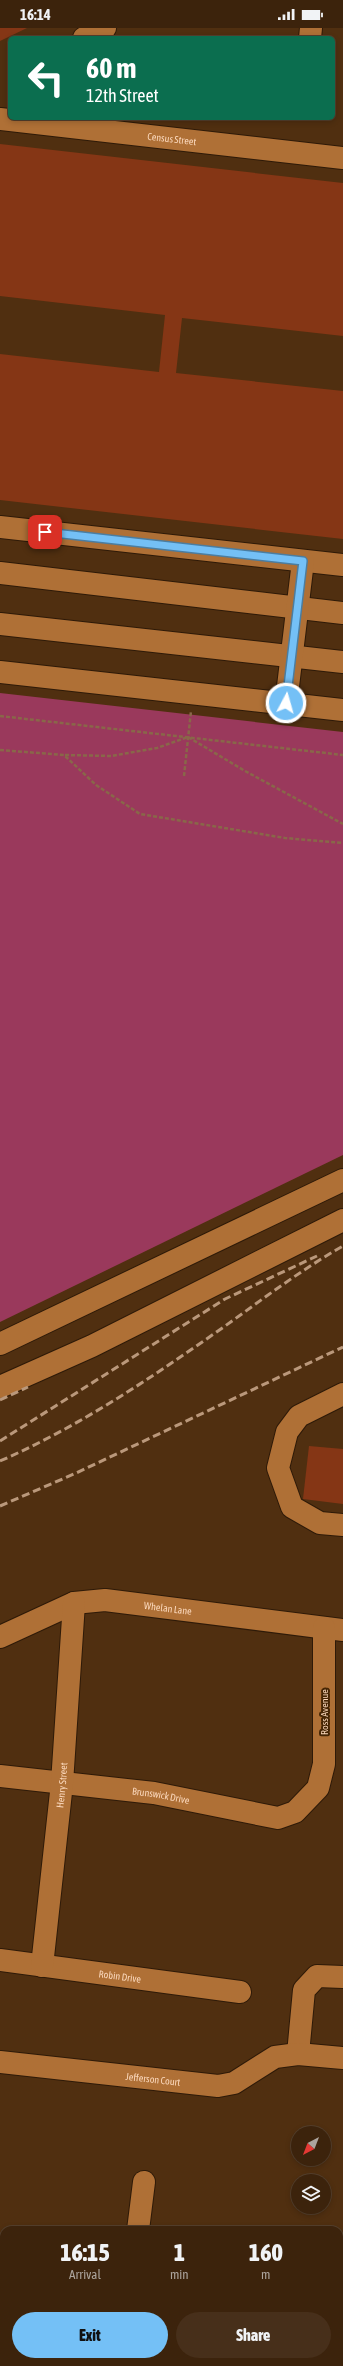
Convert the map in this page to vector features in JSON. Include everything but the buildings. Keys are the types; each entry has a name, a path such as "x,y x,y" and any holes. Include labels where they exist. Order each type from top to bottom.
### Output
{"street":[{"path":"88,36 105,28"},
{"name":"Census Street","path":"17,120 343,158"},
{"path":"0,527 343,565"},
{"path":"286,703 296,608 303,561"},
{"path":"0,573 343,613"},
{"path":"0,624 343,662"},
{"path":"0,672 343,710"},
{"path":"0,1344 343,1180"},
{"path":"0,1387 92,1346 343,1220"},
{"path":"343,1394 299,1416 287,1432 278,1468 292,1507 320,1523 343,1525"},
{"name":"Whelan Lane","path":"0,1637 74,1604 105,1600 333,1629"},
{"name":"Henry Street","path":"42,1966 62,1783 74,1604"},
{"name":"Ross Avenue","path":"312,1794 318,1788 324,1764 333,1629"},
{"name":"Brunswick Drive","path":"0,1776 154,1793 278,1818 295,1812 312,1794"},
{"name":"Robin Drive","path":"0,1960 240,1992"},
{"path":"298,2054 304,1990 317,1976 343,1977"},
{"name":"Jefferson Court","path":"0,2062 218,2086 234,2083 275,2057 298,2054 343,2058"},
{"path":"138,2226 144,2182"}],"path":[{"path":"184,776 193,693"},
{"path":"0,716 343,755"},
{"path":"0,749 64,755 112,756 157,748 188,737"},
{"path":"188,737 245,771 343,824"},
{"path":"64,755 96,785 140,814 285,838 343,843"}],"shaded area":[{"path":"0,693 343,732 343,1155 0,1322"}],"railway":[{"path":"0,1461 29,1448 112,1402 192,1349 295,1276 343,1246"},
{"path":"0,1441 225,1299 317,1256"},
{"path":"0,1506 74,1474 343,1347"},
{"path":"0,1400 28,1387"}],"route":[{"path":"45,532 303,561 286,703"}]}
